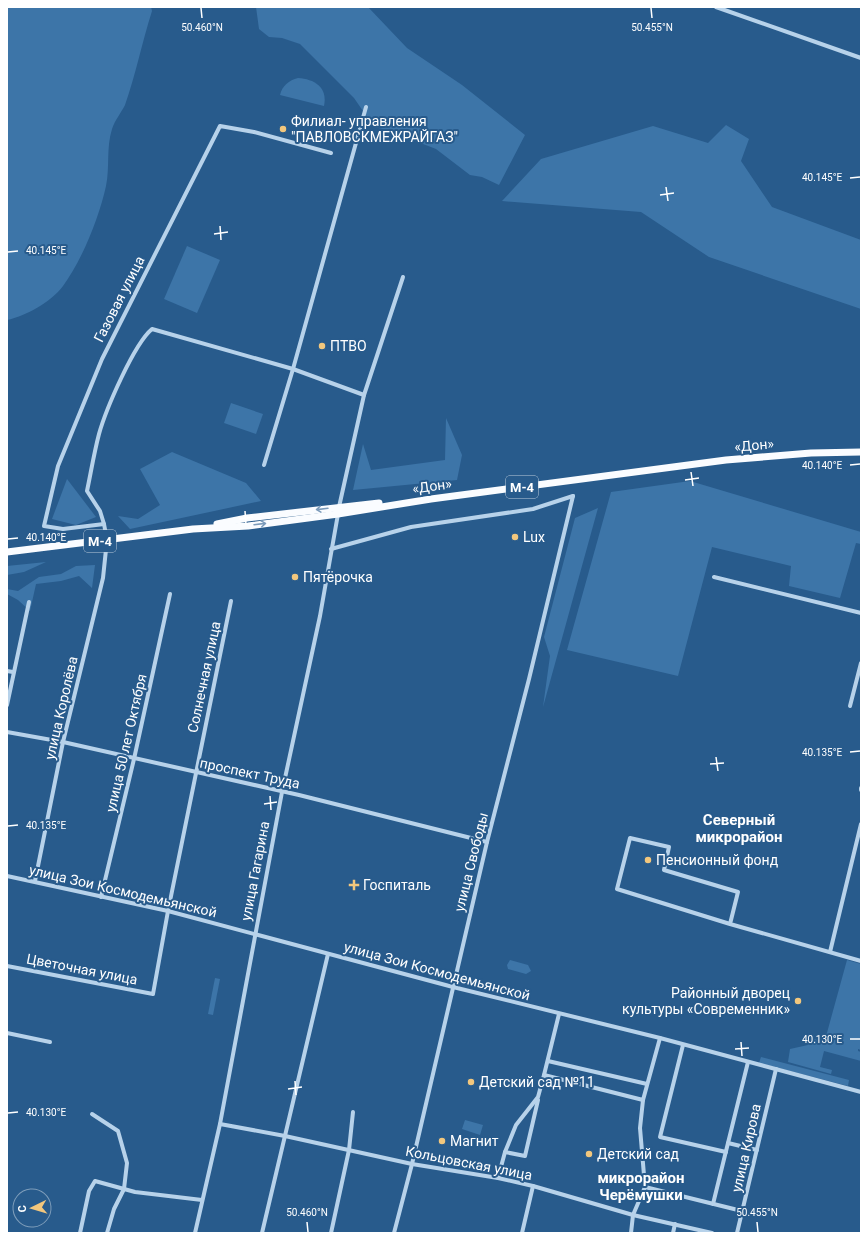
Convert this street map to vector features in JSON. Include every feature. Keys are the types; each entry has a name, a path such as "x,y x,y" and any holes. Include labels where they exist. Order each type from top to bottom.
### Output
{"main road":[{"name":"«Дон»","path":"106,540 194,529 247,518 339,510 733,460 811,453 861,452"},
{"name":"М-4","path":"7,552 106,540"}],"street":[{"path":"716,7 861,58"},
{"path":"264,465 293,368 366,107"},
{"name":"Газовая улица","path":"104,524 62,529 44,526 58,466 102,359 220,126 254,132 331,153"},
{"name":"улица Гагарина","path":"195,1233 220,1124 254,935 282,792 320,616 331,549 364,395 403,277"},
{"path":"106,540 104,524 100,511 88,491 99,434 123,376 144,335 152,329 293,368 364,395"},
{"name":"улица Свободы","path":"331,549 411,527 533,509 573,496 529,679 487,842 412,1164 394,1233"},
{"name":"улица Королёва","path":"35,881 63,742 103,578 106,540"},
{"path":"714,577 861,613"},
{"name":"улица 50 лет Октября","path":"101,897 134,759 170,594"},
{"name":"Солнечная улица","path":"153,994 168,911 231,601"},
{"path":"7,705 13,672 30,602"},
{"path":"850,706 861,663"},
{"path":"7,671 13,672"},
{"name":"проспект Труда","path":"7,732 63,742 299,795 487,842"},
{"path":"830,952 861,824"},
{"path":"730,924 738,892 664,870 669,847 630,838 616,889 730,924 861,961"},
{"name":"улица Зои Космодемьянской","path":"7,876 168,911 453,987 660,1038 861,1092"},
{"path":"262,1233 328,954"},
{"name":"Цветочная улица","path":"7,966 153,994"},
{"path":"505,1152 525,1156 559,1014"},
{"path":"7,1033 50,1042"},
{"path":"631,1233 633,1215 645,1187 640,1128 643,1100 660,1038"},
{"path":"683,1045 660,1136 726,1152"},
{"path":"548,1060 647,1084"},
{"path":"713,1204 748,1062"},
{"name":"улица Кирова","path":"737,1233 776,1069"},
{"path":"544,1075 643,1100"},
{"path":"498,1178 505,1152 516,1125 538,1098"},
{"path":"330,1233 349,1150 353,1112"},
{"path":"92,1114 118,1131 127,1163 124,1189 114,1209 107,1233"},
{"name":"Кольцовская улица","path":"220,1124 285,1136 412,1164 498,1178 533,1186 633,1215 712,1233"},
{"path":"728,1143 757,1150"},
{"path":"80,1233 89,1191 95,1181 135,1192 202,1200"},
{"path":"522,1233 533,1186"},
{"path":"645,1187 742,1211"},
{"path":"673,1233 675,1224"}],"shaded area":[{"path":"7,7 151,7 152,11 125,105 112,129 110,136 108,172 103,198 89,238 77,264 63,286 52,298 30,312 7,320"},
{"path":"256,7 368,7 407,48 462,85 525,135 499,185 482,177 470,175 436,149 387,130 374,127 354,98 300,44 282,38 269,37 259,29"},
{"path":"298,78 314,82 322,89 325,99 324,106 280,95 286,84"},
{"path":"726,125 749,139 741,161 772,207 861,240 861,309 709,257 641,212 502,201 541,159 653,126 708,143"},
{"path":"187,246 220,260 197,313 164,299"},
{"path":"231,403 263,414 256,434 224,423"},
{"path":"446,418 462,455 457,480 353,490 363,444 371,470 445,460"},
{"path":"172,452 246,483 261,501 130,529 118,516 138,519 160,505 140,469"},
{"path":"67,479 96,517 76,525 52,519"},
{"path":"690,481 861,532 861,544 856,543 840,598 789,586 791,566 712,547 678,676 567,650 611,492"},
{"path":"598,508 543,707 550,656 544,637 575,518"},
{"path":"46,562 24,572 7,575 7,566"},
{"path":"95,565 92,588 79,576 61,581 36,584 30,611 18,600 7,594 7,589 18,591 39,577 61,574 76,566"},
{"path":"510,960 528,965 531,971 526,974 508,969 507,965"},
{"path":"847,960 861,964 861,1050 858,1049 858,1051 861,1052 861,1061 824,1051 820,1067 832,1070 831,1074 788,1062 790,1049 808,1045 810,1038 822,1041 825,1040"},
{"path":"215,978 220,979 213,1015 208,1014"},
{"path":"761,1057 849,1080 848,1086 759,1063"},
{"path":"465,1120 483,1125 480,1135 462,1129"}],"place":[{"name":"Филиал- управления \"ПАВЛОВСКМЕЖРАЙГАЗ\"","path":"283,129"},
{"name":"ПТВО","path":"322,346"},
{"name":"Lux","path":"515,537"},
{"name":"Пятёрочка","path":"295,577"},
{"name":"Пенсионный фонд","path":"648,860"},
{"name":"Госпиталь","path":"354,885"},
{"name":"Районный дворец культуры «Современник»","path":"798,1001"},
{"name":"Детский сад №11","path":"471,1082"},
{"name":"Магнит","path":"442,1141"},
{"name":"Детский сад","path":"589,1154"}],"district":[{"name":"Северный микрорайон","path":"739,828"},
{"name":"микрорайон Черёмушки","path":"641,1186"}]}
